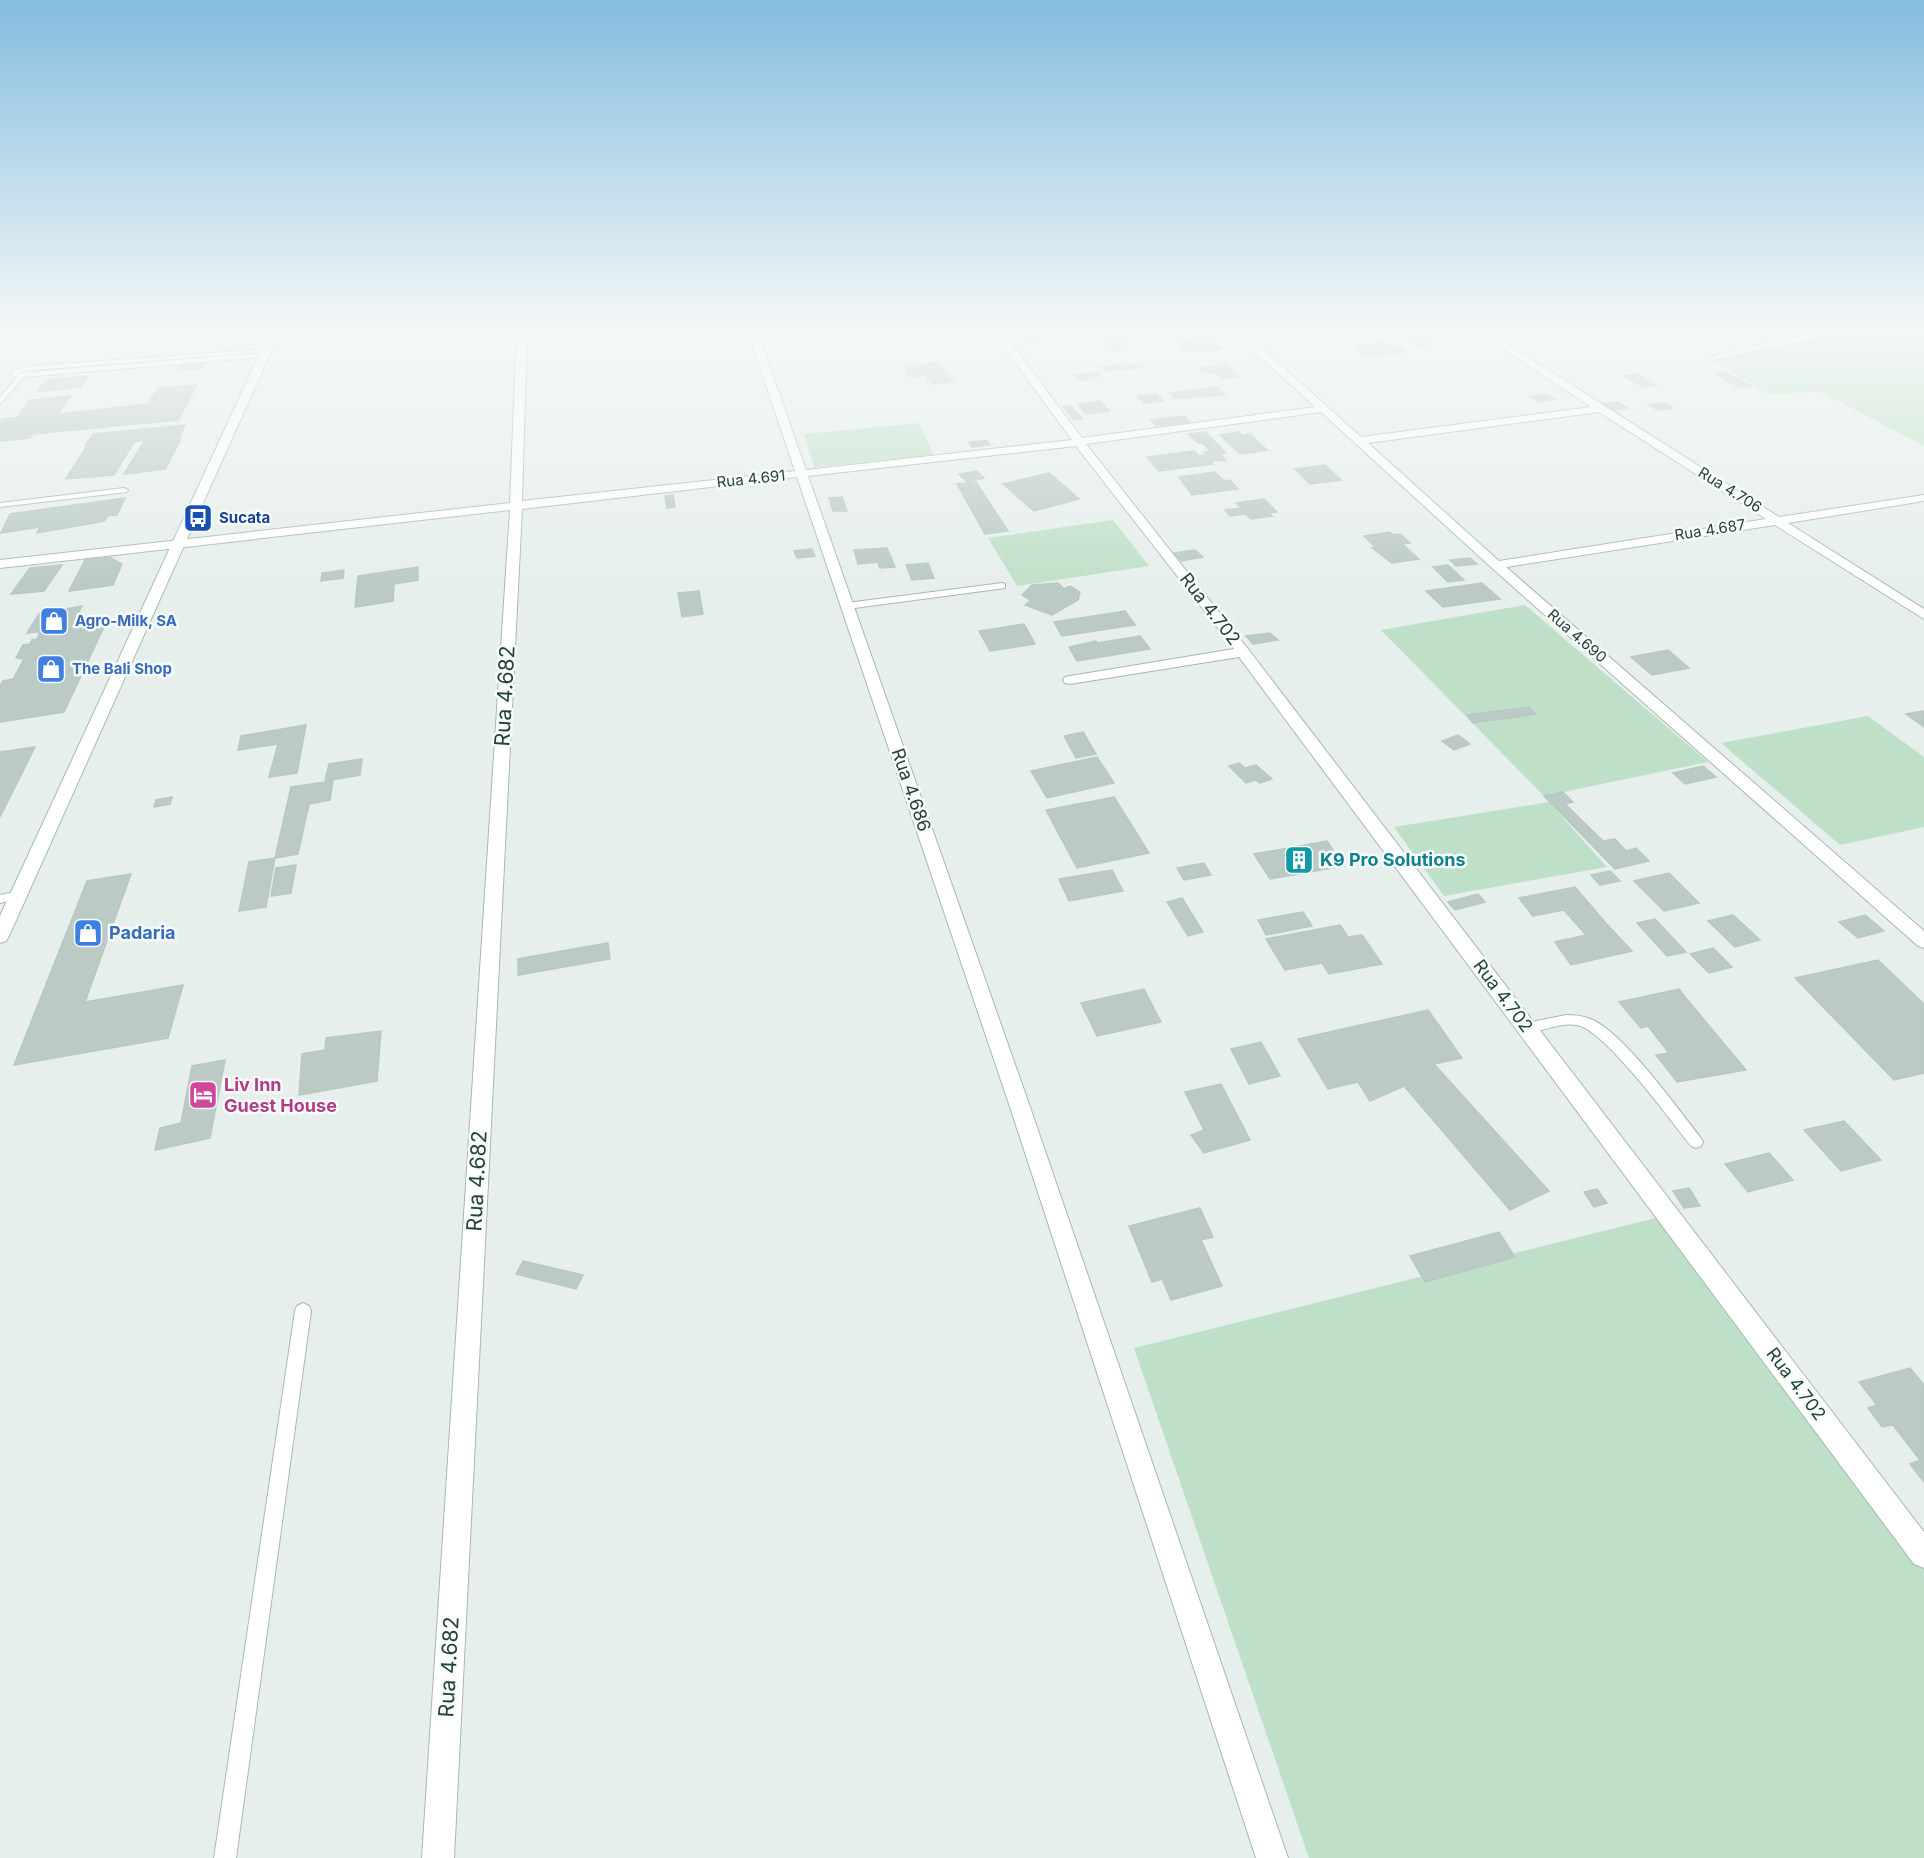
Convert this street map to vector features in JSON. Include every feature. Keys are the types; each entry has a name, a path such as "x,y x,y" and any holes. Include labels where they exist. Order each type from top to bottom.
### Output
{"street":[{"path":"0,936 238,414"},
{"name":"Rua 4.682","path":"438,1858 516,505 519,414"},
{"name":"Rua 4.686","path":"781,414 1020,1107 1272,1858"},
{"name":"Rua 4.702","path":"1058,414 1243,652 1924,1554"},
{"name":"Rua 4.691","path":"0,564 1079,442 1287,414"},
{"name":"Rua 4.690","path":"1327,414 1924,941"},
{"path":"1358,441 1564,414"},
{"name":"Rua 4.706","path":"1607,414 1777,519 1924,615"},
{"name":"Rua 4.687","path":"1496,565 1777,519 1924,498"},
{"path":"1070,680 1243,652"}],"lane":[{"path":"0,506 124,490"},
{"path":"848,606 1002,586"},
{"path":"0,899 19,895"},
{"path":"1527,1028 1578,1020 1592,1023 1610,1038 1696,1142"},
{"path":"225,1858 303,1311"}],"green space":[{"path":"1862,414 1924,414 1924,446"},
{"path":"919,423 934,455 814,467 804,434"},
{"path":"1113,520 1149,566 1017,586 988,538"},
{"path":"1525,605 1708,762 1544,796 1381,630"},
{"path":"1868,716 1924,757 1924,827 1840,845 1721,743"},
{"path":"1549,802 1607,867 1444,896 1394,827"},
{"path":"1668,1215 1924,1565 1924,1858 1309,1858 1134,1348"}],"building":[{"path":"20,414 181,414 178,420 33,434 30,438 0,441 2,419 18,417"},
{"path":"1069,414 1078,414 1082,419 1074,420"},
{"path":"1184,416 1190,422 1156,426 1151,420"},
{"path":"185,425 180,437 85,446 93,434"},
{"path":"1205,432 1226,453 1220,454 1226,460 1212,461 1204,452 1210,451 1203,443 1198,443 1188,434"},
{"path":"1239,432 1242,435 1250,434 1267,450 1240,454 1220,435"},
{"path":"181,439 165,469 124,474 144,441"},
{"path":"987,440 990,445 972,447 969,442"},
{"path":"134,442 114,475 66,479 87,446"},
{"path":"1194,451 1199,456 1205,455 1213,464 1159,471 1147,457"},
{"path":"1325,465 1341,480 1310,484 1295,469"},
{"path":"977,471 984,478 967,482 959,474"},
{"path":"1215,472 1224,481 1230,480 1238,489 1192,495 1179,477"},
{"path":"1049,473 1079,499 1034,511 1003,484"},
{"path":"976,482 1008,531 985,534 957,484"},
{"path":"673,495 675,507 667,508 665,496"},
{"path":"842,497 847,511 833,511 829,498"},
{"path":"125,498 117,515 107,516 105,521 37,533 40,527 1,533 10,514"},
{"path":"1264,499 1277,512 1269,513 1272,516 1251,519 1246,514 1230,516 1225,510 1241,508 1236,503"},
{"path":"1390,532 1393,535 1400,534 1410,543 1402,544 1419,559 1392,563 1372,548 1376,548 1364,536"},
{"path":"887,548 895,567 880,568 878,562 858,564 854,550"},
{"path":"812,549 815,556 797,558 794,551"},
{"path":"1195,550 1203,557 1181,561 1174,553"},
{"path":"109,557 122,564 113,585 69,591 85,560"},
{"path":"1470,558 1477,564 1456,566 1450,560"},
{"path":"928,563 934,578 912,580 906,565"},
{"path":"62,565 44,591 11,594 30,568"},
{"path":"1448,565 1464,580 1448,582 1433,567"},
{"path":"418,567 418,580 394,584 393,601 355,607 358,576"},
{"path":"344,570 343,578 321,581 322,573"},
{"path":"1058,583 1064,589 1070,586 1080,592 1078,600 1052,615 1025,605 1031,600 1022,595 1032,585"},
{"path":"1482,583 1500,599 1443,607 1426,591"},
{"path":"699,591 703,614 682,617 678,593"},
{"name":"Agro-Milk, SA","path":"82,606 70,629 27,633 39,614"},
{"path":"1125,611 1135,625 1062,636 1054,622"},
{"path":"1024,624 1035,644 990,651 979,631"},
{"name":"The Bali Shop","path":"105,625 64,712 0,722 0,686 3,681 13,679 24,659 16,658 23,645 30,644 32,640 37,639 40,632"},
{"path":"1270,633 1278,640 1253,644 1246,636"},
{"path":"1140,636 1150,649 1077,661 1069,647 1096,641 1097,643"},
{"path":"1668,650 1689,668 1652,675 1631,657"},
{"path":"1529,707 1536,714 1473,723 1467,715"},
{"path":"1924,711 1924,727 1906,714"},
{"path":"306,725 297,773 269,777 278,744 238,750 241,736"},
{"path":"1083,732 1096,754 1076,758 1064,736"},
{"path":"1458,735 1470,744 1454,750 1442,741"},
{"path":"35,747 0,817 0,752"},
{"path":"1097,757 1114,783 1047,798 1031,771"},
{"path":"362,759 360,775 325,781 329,764"},
{"path":"1239,763 1245,768 1256,765 1272,779 1260,783 1256,780 1246,783 1229,766"},
{"path":"1703,766 1716,777 1685,784 1673,773"},
{"path":"333,781 330,800 309,804 298,854 275,858 291,787"},
{"path":"1563,792 1573,802 1565,804 1603,841 1615,839 1626,851 1636,848 1649,861 1615,869 1544,796"},
{"path":"172,797 170,804 154,807 156,800"},
{"path":"1114,797 1149,853 1077,868 1046,810"},
{"name":"K9 Pro Solutions","path":"1327,841 1344,866 1270,879 1254,854"},
{"path":"275,858 266,907 239,911 249,862"},
{"path":"1204,863 1211,875 1184,880 1177,868"},
{"path":"296,865 291,893 271,896 276,868"},
{"path":"1112,870 1123,891 1069,901 1059,879"},
{"path":"1610,871 1620,881 1600,885 1591,875"},
{"path":"1669,873 1699,903 1664,911 1634,881"},
{"name":"Padaria","path":"131,874 85,1002 183,985 168,1038 14,1065 87,881"},
{"path":"1575,887 1632,951 1571,965 1555,942 1586,935 1564,910 1533,916 1519,898"},
{"path":"1478,894 1485,902 1455,910 1448,902"},
{"path":"1182,898 1203,932 1188,936 1167,902"},
{"path":"1303,912 1312,926 1266,935 1258,920"},
{"path":"1733,915 1760,940 1735,947 1708,921"},
{"path":"1865,915 1884,931 1858,938 1839,922"},
{"path":"1655,919 1686,952 1667,956 1637,923"},
{"path":"1340,925 1348,937 1362,935 1382,964 1329,974 1322,963 1285,970 1266,939"},
{"path":"608,943 610,959 518,975 518,959"},
{"path":"1713,948 1732,967 1709,973 1690,954"},
{"path":"1878,960 1924,1004 1924,1073 1894,1080 1795,978"},
{"path":"1144,989 1161,1022 1097,1036 1081,1003"},
{"path":"1679,989 1746,1070 1677,1082 1656,1055 1669,1053 1648,1026 1641,1028 1619,1002"},
{"path":"1428,1010 1462,1058 1434,1064 1549,1191 1510,1210 1404,1086 1370,1101 1358,1082 1328,1089 1298,1039"},
{"path":"381,1031 377,1081 299,1095 302,1054 325,1050 326,1038"},
{"path":"1261,1042 1280,1076 1249,1084 1231,1049"},
{"name":"Liv Inn Guest House","path":"225,1060 210,1138 155,1150 160,1128 181,1123 192,1066"},
{"path":"1221,1084 1250,1140 1204,1153 1191,1135 1204,1130 1185,1092"},
{"path":"1844,1121 1881,1160 1841,1171 1804,1130"},
{"path":"1769,1153 1793,1180 1748,1192 1725,1164"},
{"path":"1689,1188 1700,1206 1684,1208 1673,1191"},
{"path":"1597,1189 1607,1203 1594,1207 1584,1192"},
{"path":"1200,1208 1213,1237 1201,1240 1222,1286 1171,1300 1162,1279 1152,1282 1129,1226"},
{"path":"1499,1232 1515,1257 1425,1282 1410,1256"},
{"path":"523,1261 583,1275 576,1289 516,1274"},
{"path":"1910,1368 1924,1385 1924,1482 1910,1464 1920,1460 1893,1425 1882,1427 1868,1408 1877,1405 1859,1382"}],"place":[{"name":"Sucata","path":"198,518"},
{"name":"Agro-Milk, SA","path":"54,621"},
{"name":"The Bali Shop","path":"51,669"},
{"name":"K9 Pro Solutions","path":"1299,860"},
{"name":"Padaria","path":"88,933"},
{"name":"Liv Inn Guest House","path":"203,1095"}]}
